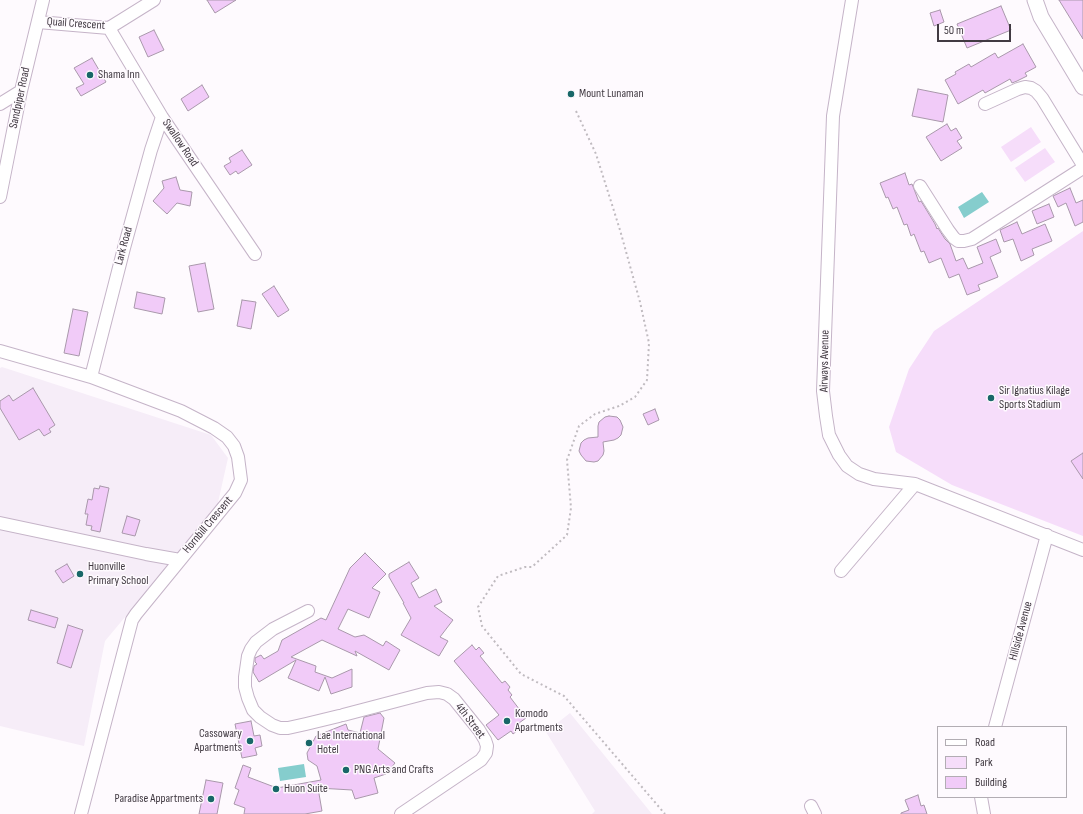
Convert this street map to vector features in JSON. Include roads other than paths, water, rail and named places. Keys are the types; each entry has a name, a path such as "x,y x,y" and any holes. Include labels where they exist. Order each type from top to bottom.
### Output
{"main road":[{"path":"1035,0 1041,17 1083,87"}],"street":[{"name":"Sandpiper Road","path":"0,197 21,91 43,0"},
{"name":"Quail Crescent","path":"38,22 109,28 154,0"},
{"name":"Airways Avenue","path":"852,0 833,116 823,391 829,435 839,455 847,466 859,474 874,479 915,484 1083,550"},
{"name":"Swallow Road","path":"109,28 162,117 255,254"},
{"path":"920,186 954,238 958,241 964,242 972,239 1083,166 1042,98 1036,91 1025,87 985,104"},
{"path":"0,104 21,91"},
{"name":"Lark Road","path":"91,377 128,233 151,150 162,117"},
{"name":"Hornbill Crescent","path":"0,351 91,377 181,411 214,428 227,437 234,446 238,457 240,480 235,493 132,620 81,814"},
{"path":"840,571 915,484"},
{"path":"0,523 180,560"},
{"name":"Hillside Avenue","path":"995,726 1047,535"},
{"name":"4th Street","path":"308,610 274,629 256,642 251,649 247,662 245,687 253,710 260,717 272,725 280,728 288,728 341,716 427,693 438,692 447,694 454,699 479,730 485,740 487,746 486,753 481,760 401,814"},
{"path":"981,798 984,814"}],"water":[{"path":"982,192 989,202 964,218 958,207"},
{"path":"304,764 306,777 280,781 278,768"}],"place":[{"name":"Shama Inn","path":"90,75"},
{"name":"Mount Lunaman","path":"571,94"},
{"name":"Sir Ignatius Kilage Sports Stadium","path":"991,398"},
{"name":"Huonville Primary School","path":"80,574"},
{"name":"Komodo Apartments","path":"507,721"},
{"name":"Cassowary Apartments","path":"250,741"},
{"name":"Lae International Hotel","path":"309,743"},
{"name":"PNG Arts and Crafts","path":"346,770"},
{"name":"Huon Suite","path":"276,789"},
{"name":"Paradise Appartments","path":"211,799"}]}
